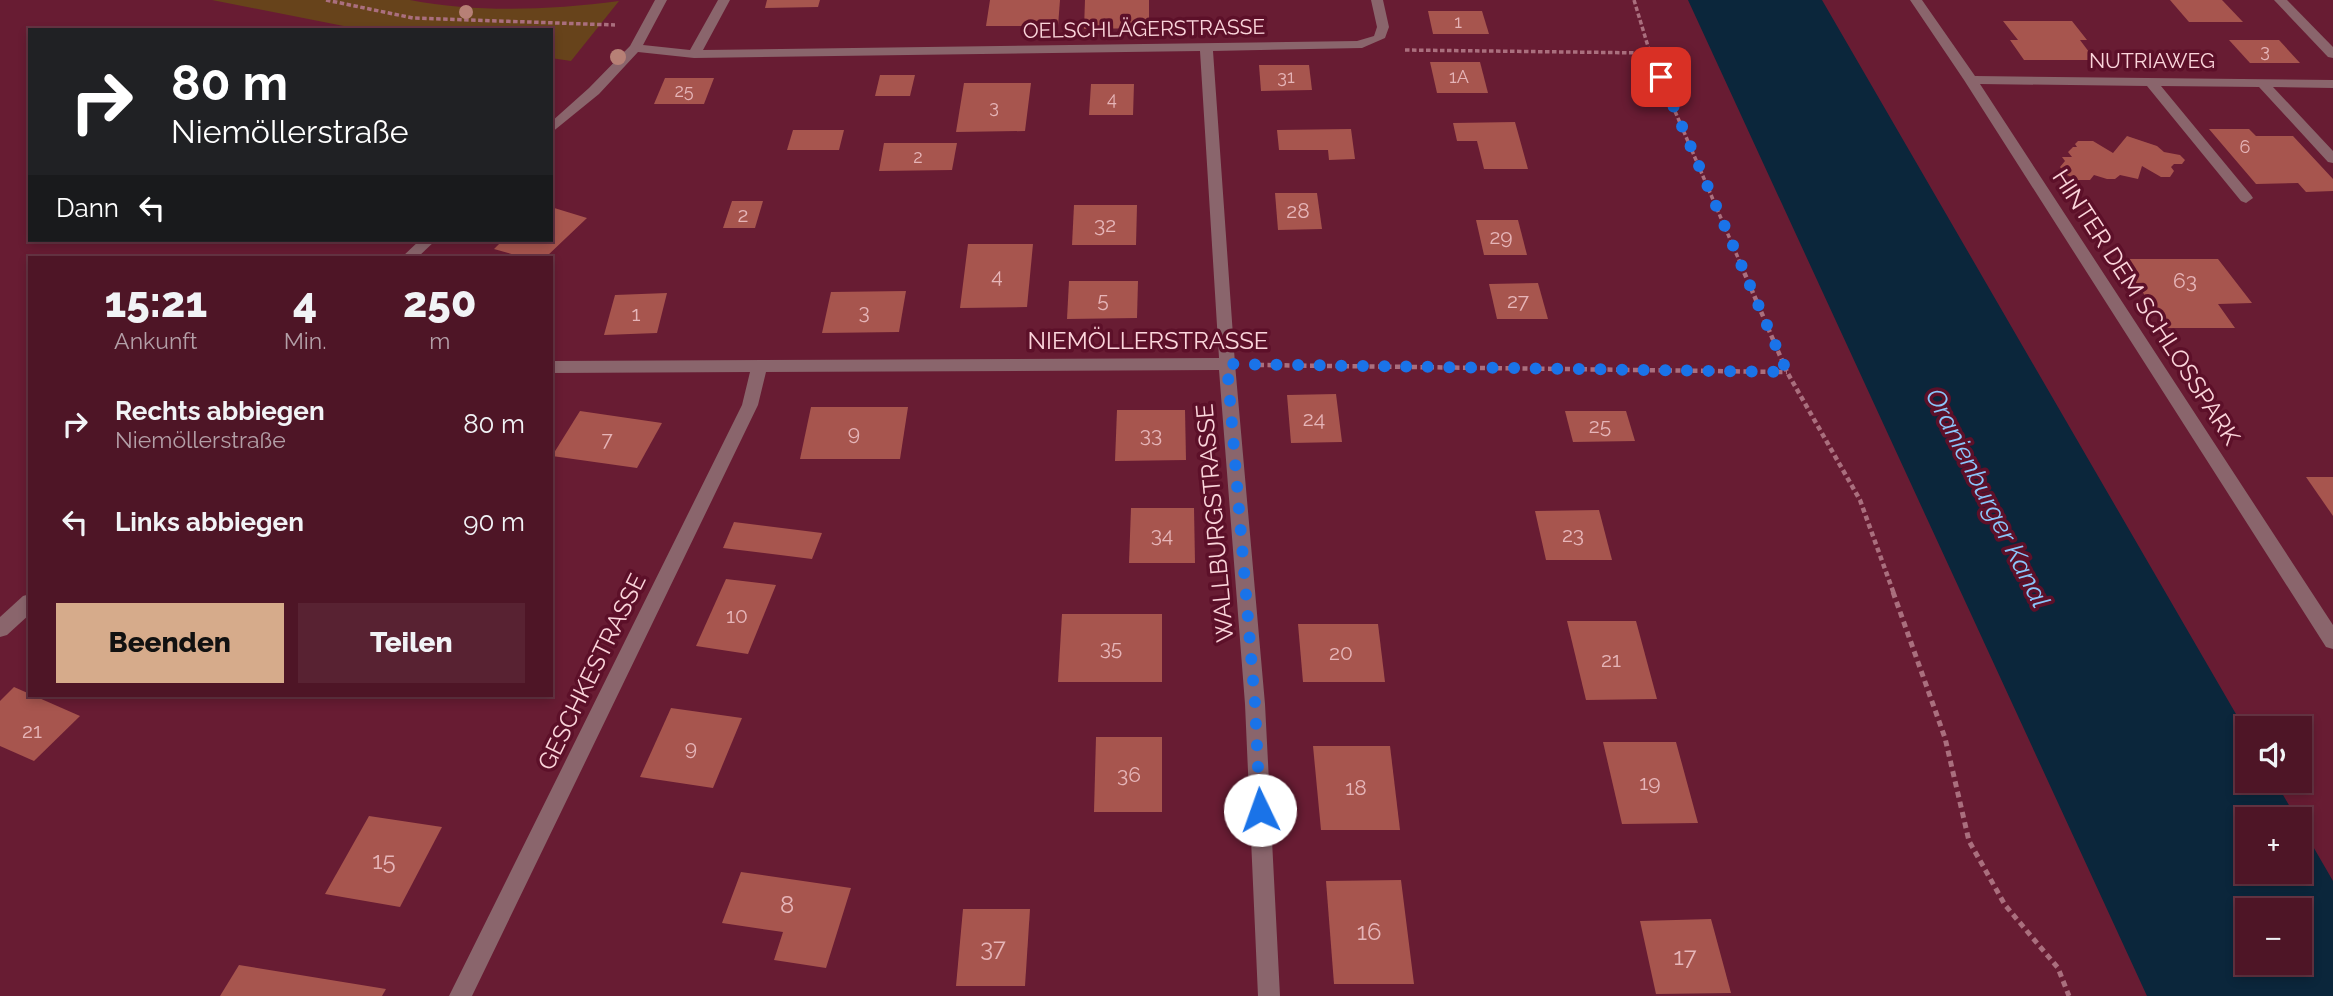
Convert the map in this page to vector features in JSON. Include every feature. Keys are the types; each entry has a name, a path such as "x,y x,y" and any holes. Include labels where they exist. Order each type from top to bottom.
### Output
{"street":[{"path":"553,127 594,91 635,48 661,0"},
{"path":"694,54 724,0"},
{"path":"1377,0 1383,27 1379,38"},
{"name":"HINTER DEM SCHLOSSPARK","path":"1916,0 1971,80 2333,641"},
{"path":"2280,0 2333,54"},
{"name":"OELSCHLÄGERSTRASSE","path":"635,48 694,54 1358,44 1379,38"},
{"name":"WALLBURGSTRASSE","path":"1206,47 1227,364 1255,704 1269,996"},
{"name":"NUTRIAWEG","path":"1971,80 2333,84"},
{"path":"2151,82 2246,198"},
{"path":"2262,83 2333,159"},
{"path":"410,256 427,242"},
{"name":"NIEMÖLLERSTRASSE","path":"553,368 1227,364"},
{"name":"GESCHKESTRASSE","path":"460,996 750,405 759,367"},
{"path":"0,629 28,604"}],"path":[{"path":"326,0 413,18 647,26"},
{"path":"1634,0 1650,53 1787,372 1860,500 1945,738 1969,841 2005,905 2057,968 2069,996"},
{"path":"1379,38 1404,50 1650,53"},
{"name":"NIEMÖLLERSTRASSE","path":"1227,364 1787,372"}],"shaded area":[{"path":"212,0 410,0 462,7 514,9 619,1 571,61 553,58 553,28 354,28"}],"water":[{"name":"Oranienburger Kanal","path":"1688,0 1822,0 2237,716 2235,716 2235,793 2282,793 2290,807 2235,807 2235,884 2312,884 2312,845 2333,881 2333,996 2147,996"}],"building":[{"path":"767,0 820,0 818,7 765,8"},
{"path":"990,0 1060,0 1058,26 986,26"},
{"path":"1085,0 1149,0 1149,28 1084,29"},
{"path":"2170,0 2222,0 2243,22 2189,22"},
{"path":"1428,11 1482,11 1489,34 1433,34"},
{"path":"2003,21 2072,21 2087,40 2080,40 2095,60 2024,60 2010,40 2018,40"},
{"path":"2229,40 2279,40 2300,63 2250,63"},
{"path":"1430,62 1480,62 1488,93 1437,93"},
{"path":"1259,65 1309,65 1312,90 1261,91"},
{"path":"880,75 915,75 910,96 875,96"},
{"path":"665,78 714,78 704,104 654,104"},
{"path":"964,83 1031,83 1025,131 956,132"},
{"path":"1091,84 1134,84 1133,115 1089,115"},
{"path":"1515,122 1528,169 1484,169 1477,141 1457,141 1453,123"},
{"path":"1351,129 1355,159 1329,160 1328,150 1279,150 1277,130"},
{"path":"2209,129 2249,129 2256,136 2293,136 2333,179 2333,191 2306,192 2298,183 2256,184"},
{"path":"793,130 844,130 839,150 787,150"},
{"path":"2127,136 2157,146 2164,152 2180,155 2185,160 2182,164 2174,164 2171,167 2174,171 2170,177 2161,177 2142,166 2138,179 2120,175 2115,179 2107,179 2094,175 2090,180 2078,180 2065,174 2060,167 2065,161 2062,157 2072,157 2068,152 2077,147 2075,144 2078,141 2093,141 2113,153"},
{"path":"884,143 957,143 952,170 879,171"},
{"path":"1275,193 1317,193 1322,229 1278,230"},
{"path":"732,201 763,201 755,228 723,228"},
{"path":"1074,205 1137,205 1136,245 1072,245"},
{"path":"553,208 587,218 547,256 518,256 494,249 501,242 553,242"},
{"path":"1476,220 1518,220 1527,255 1484,255"},
{"path":"968,244 1033,244 1027,307 960,308"},
{"path":"2120,259 2218,259 2252,303 2218,304 2235,328 2167,328"},
{"path":"1069,281 1138,281 1137,318 1067,319"},
{"path":"1538,283 1548,319 1497,319 1489,284"},
{"path":"906,291 899,332 822,333 831,292"},
{"path":"667,293 657,333 604,335 615,295"},
{"path":"1336,394 1342,442 1291,443 1287,395"},
{"path":"811,407 908,407 900,459 800,459"},
{"path":"1117,410 1185,410 1186,460 1115,461"},
{"path":"580,411 662,423 637,468 553,454"},
{"path":"1565,411 1626,411 1635,441 1573,442"},
{"path":"2306,477 2333,477 2333,516"},
{"path":"1131,508 1194,508 1195,563 1129,563"},
{"path":"1599,510 1612,560 1546,560 1535,511"},
{"path":"734,522 822,533 812,559 723,548"},
{"path":"726,579 776,585 748,654 696,646"},
{"path":"1062,614 1162,614 1162,682 1058,682"},
{"path":"1567,621 1636,621 1657,699 1586,700"},
{"path":"1298,624 1378,624 1385,682 1303,682"},
{"path":"14,687 28,693 28,697 37,697 80,716 34,761 0,746 0,701"},
{"path":"671,708 742,718 713,788 640,777"},
{"path":"1096,737 1162,737 1162,812 1094,812"},
{"path":"1603,742 1676,742 1698,823 1622,824"},
{"path":"1313,746 1390,746 1400,830 1321,830"},
{"path":"369,816 442,827 400,907 325,894"},
{"path":"741,872 851,888 826,968 774,960 783,932 722,923"},
{"path":"1401,880 1414,984 1334,984 1326,881"},
{"path":"963,909 1030,909 1025,986 956,986"},
{"path":"1711,919 1731,993 1656,994 1640,921"},
{"path":"239,965 386,989 382,996 220,996"}],"route":[{"path":"1260,810 1255,704 1227,364 1787,372 1661,77"}]}
